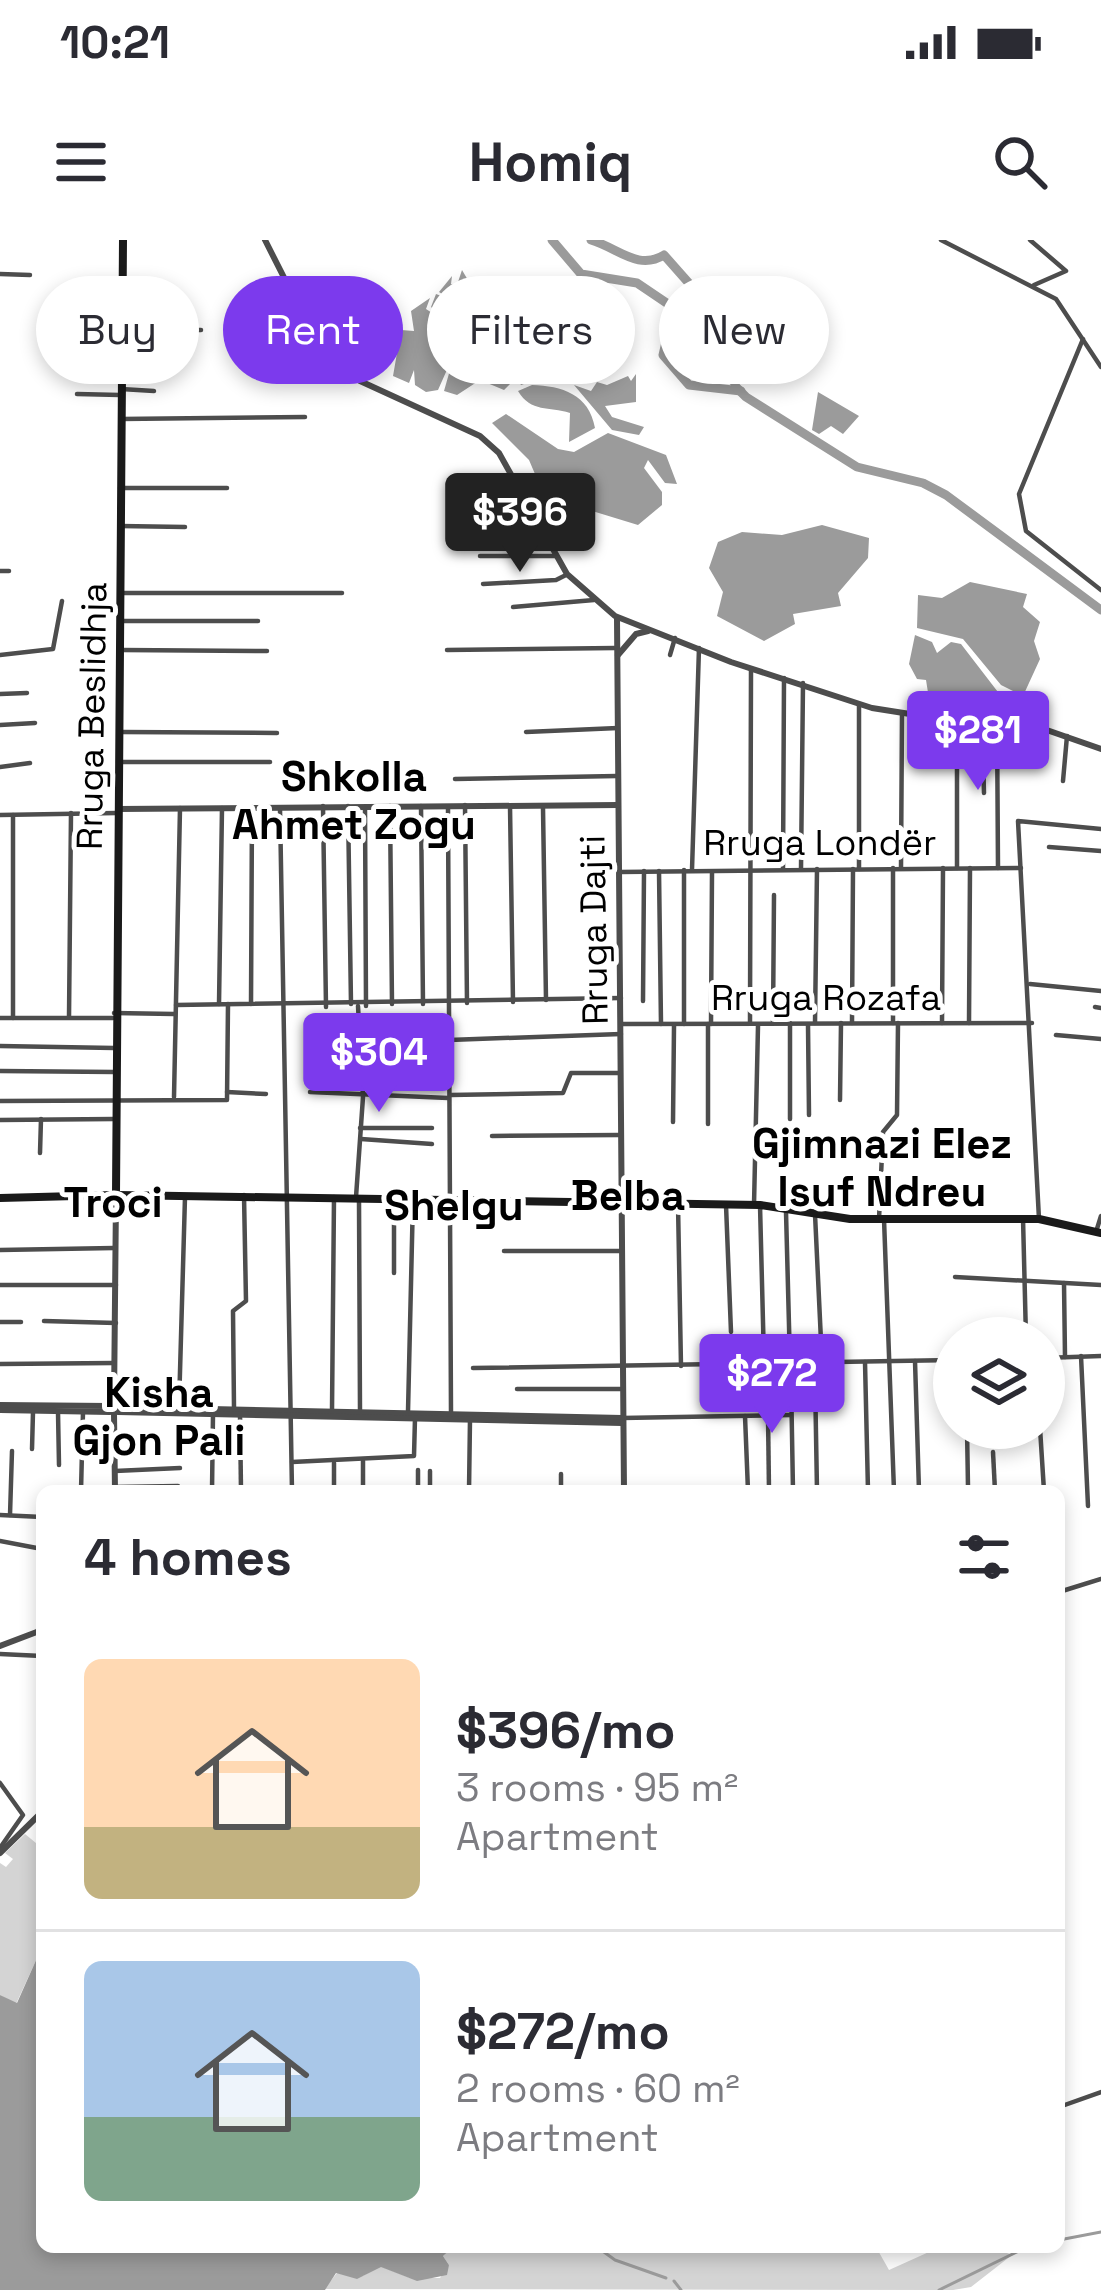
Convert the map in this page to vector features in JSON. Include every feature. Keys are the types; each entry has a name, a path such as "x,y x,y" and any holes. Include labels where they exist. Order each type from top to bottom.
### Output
{"main road":[{"name":"Rruga Beslidhja","path":"123,240 123,276"},
{"name":"Rruga Beslidhja","path":"116,1195 122,384"},
{"path":"0,1198 285,1195 757,1205 881,1220 1023,1218 1098,1232"}],"street":[{"path":"265,240 304,319 360,381 480,436 499,453 567,574 615,616 751,669 803,682 859,704 902,713 1033,724 1101,748"},
{"path":"941,240 1048,293 1101,367"},
{"path":"1030,240 1065,268 1050,282 1033,285"},
{"path":"0,274 30,275"},
{"path":"1048,293 1050,282"},
{"path":"1083,339 1018,494 1026,531 1101,590"},
{"path":"77,394 154,391"},
{"path":"121,419 305,417"},
{"path":"120,488 227,488"},
{"path":"120,526 185,527"},
{"path":"480,556 557,556"},
{"path":"0,571 9,571"},
{"path":"483,584 549,581 567,574"},
{"path":"119,593 342,593"},
{"path":"513,607 594,600"},
{"path":"0,655 53,650 62,601"},
{"path":"615,616 621,631 634,636"},
{"path":"119,621 258,621"},
{"path":"621,631 632,623"},
{"path":"632,623 634,636"},
{"name":"Rruga Dajti","path":"621,631 617,653 624,1485"},
{"path":"447,650 617,653 634,636 652,631"},
{"path":"670,655 675,638"},
{"path":"684,1024 699,648"},
{"path":"119,650 267,651"},
{"path":"751,669 748,869 764,1364"},
{"path":"783,869 784,678"},
{"path":"801,869 803,682"},
{"path":"0,694 27,693"},
{"path":"852,1023 859,704"},
{"path":"894,1485 881,1220 883,1132 897,1115 902,713"},
{"path":"957,718 957,868"},
{"path":"997,718 998,868"},
{"path":"982,719 984,793"},
{"path":"0,725 35,723"},
{"path":"1029,754 1033,724"},
{"path":"526,732 618,728"},
{"path":"118,732 277,733"},
{"path":"1063,781 1067,736"},
{"path":"118,762 270,762"},
{"path":"0,767 30,763"},
{"path":"455,778 618,776"},
{"path":"448,805 451,1414"},
{"path":"0,815 280,806 619,805"},
{"path":"280,806 292,1485"},
{"path":"323,806 326,1007"},
{"path":"348,806 363,1094 358,1197 360,1411"},
{"path":"359,1006 365,806"},
{"path":"390,806 392,1005"},
{"path":"421,806 423,1004"},
{"path":"465,806 467,1003"},
{"path":"510,806 513,1001"},
{"path":"542,806 546,1000"},
{"path":"251,1004 252,807"},
{"path":"173,1099 180,808"},
{"path":"0,1101 226,1100 222,808"},
{"path":"70,1017 71,814"},
{"path":"13,815 13,1018"},
{"path":"1039,1220 1018,821 1101,829"},
{"path":"1049,847 1101,851"},
{"path":"942,1023 943,868"},
{"path":"969,1023 970,868"},
{"name":"Rruga Londër","path":"620,872 1021,868"},
{"path":"809,1115 817,869"},
{"path":"643,1001 644,871"},
{"path":"659,871 661,1024"},
{"path":"708,1124 712,873"},
{"path":"773,1024 774,895"},
{"path":"1030,984 1101,991"},
{"path":"176,1005 326,1007 621,998"},
{"path":"0,1018 176,1014"},
{"path":"790,1023 790,1119"},
{"path":"840,1100 841,1023"},
{"name":"Rruga Rozafa","path":"449,1040 661,1024 1032,1023"},
{"path":"674,1024 674,1122"},
{"path":"1056,1035 1101,1039"},
{"path":"0,1046 114,1048"},
{"path":"361,1063 449,1064"},
{"path":"0,1071 114,1072"},
{"path":"310,1092 450,1097 563,1093 571,1073 622,1073"},
{"path":"227,1092 266,1094"},
{"path":"40,1119 40,1153"},
{"path":"0,1120 114,1119"},
{"path":"360,1128 432,1128"},
{"path":"493,1136 622,1136"},
{"path":"360,1139 432,1144"},
{"name":"Rruga Beslidhja","path":"115,1485 116,1195"},
{"path":"179,1407 185,1195"},
{"path":"242,1485 233,1311 246,1301 244,1195"},
{"path":"332,1411 334,1197"},
{"path":"394,1198 394,1274"},
{"path":"292,1462 414,1456 413,1198"},
{"path":"678,1204 681,1366"},
{"path":"726,1205 731,1332"},
{"path":"786,1208 790,1363"},
{"path":"815,1214 822,1362 814,1377 817,1485"},
{"path":"1098,1232 1101,1216"},
{"path":"1023,1218 1026,1317"},
{"path":"0,1250 116,1248"},
{"path":"503,1251 620,1251"},
{"path":"955,1277 1101,1285"},
{"path":"1064,1283 1064,1317"},
{"path":"0,1285 116,1285"},
{"path":"44,1321 116,1323"},
{"path":"0,1322 21,1322"},
{"path":"1082,1356 1088,1506"},
{"path":"1065,1357 1101,1356"},
{"path":"915,1361 919,1485"},
{"path":"473,1367 933,1361"},
{"path":"0,1364 115,1363"},
{"path":"865,1363 868,1485"},
{"path":"791,1379 793,1485"},
{"path":"517,1388 621,1389"},
{"path":"0,1408 179,1407 622,1420"},
{"path":"0,1408 237,1411"},
{"path":"32,1449 33,1411"},
{"path":"58,1412 59,1465"},
{"path":"81,1485 83,1412"},
{"path":"290,1413 622,1420 791,1415"},
{"path":"212,1485 213,1414"},
{"path":"768,1415 769,1485"},
{"path":"745,1416 748,1485"},
{"path":"469,1485 470,1419"},
{"path":"967,1449 968,1485"},
{"path":"1041,1449 1044,1485"},
{"path":"10,1515 11,1451"},
{"path":"993,1452 995,1485"},
{"path":"363,1460 363,1485"},
{"path":"334,1463 334,1485"},
{"path":"115,1472 180,1468"},
{"path":"418,1470 418,1485"},
{"path":"430,1471 430,1485"},
{"path":"560,1474 561,1485"},
{"path":"0,1515 36,1517"},
{"path":"0,1541 36,1548"},
{"path":"1065,1590 1101,1579"},
{"path":"0,1650 36,1633"},
{"path":"0,1650 36,1655"},
{"path":"0,1784 23,1815 0,1851"},
{"path":"0,1851 36,1818"},
{"path":"1065,2106 1101,2092"}],"shaded area":[{"path":"427,300 427,384 441,384 438,390 426,392 415,385 414,370 409,383 403,380 403,330 414,331 411,311"},
{"path":"635,375 636,402 605,406 612,417 644,427 639,435 612,430 574,385 591,391 596,384 635,384"},
{"path":"446,384 474,384 457,395 444,391"},
{"path":"532,385 572,394 587,407 595,428 569,442 570,413 529,403 518,391"},
{"path":"818,392 859,416 843,434 831,426 819,434 812,430"},
{"path":"506,414 558,449 574,452 608,433 666,455 677,484 665,483 648,460 644,468 662,492 662,505 638,525 553,499 544,495 529,460 492,423"},
{"path":"822,525 869,538 868,558 838,593 841,606 793,614 795,624 764,641 717,616 723,592 709,568 718,542 742,532 782,535"},
{"path":"970,582 1027,594 1023,607 1040,622 1034,641 1040,659 1023,696 1001,685 963,639 917,628 918,595 942,598"},
{"path":"915,635 932,642 937,653 951,642 961,644 1001,696 984,700 988,711 930,705 926,680 917,679 909,664"},
{"path":"25,1834 36,1843 36,1960 16,2004 0,1995 0,1863 6,1867 13,1859 5,1853"},
{"path":"36,1960 36,2253 446,2253 447,2275 417,2281 381,2267 357,2279 336,2273 325,2290 0,2290 0,1995 17,2003"},
{"path":"879,2253 889,2270 927,2253 1012,2255 971,2287 953,2290 324,2289 337,2273 363,2276 380,2266 410,2278 440,2278 449,2265 443,2256"}],"waterway":[{"path":"552,240 581,274 637,283 674,308 663,355 689,385 741,391"},
{"path":"591,240 645,261 664,255 702,298 736,387 746,397 857,467 923,483 946,495 1101,610"},
{"path":"1065,2239 1101,2232"},
{"path":"605,2253 666,2278"},
{"path":"939,2290 1015,2253"},
{"path":"674,2281 681,2290"}],"district":[{"name":"Shkolla Ahmet Zogu","path":"354,800"},
{"name":"Gjimnazi Elez Isuf Ndreu","path":"882,1167"},
{"name":"Belba","path":"628,1195"},
{"name":"Troci","path":"113,1202"},
{"name":"Shelgu","path":"454,1205"},
{"name":"Kisha Gjon Pali","path":"159,1416"}]}
